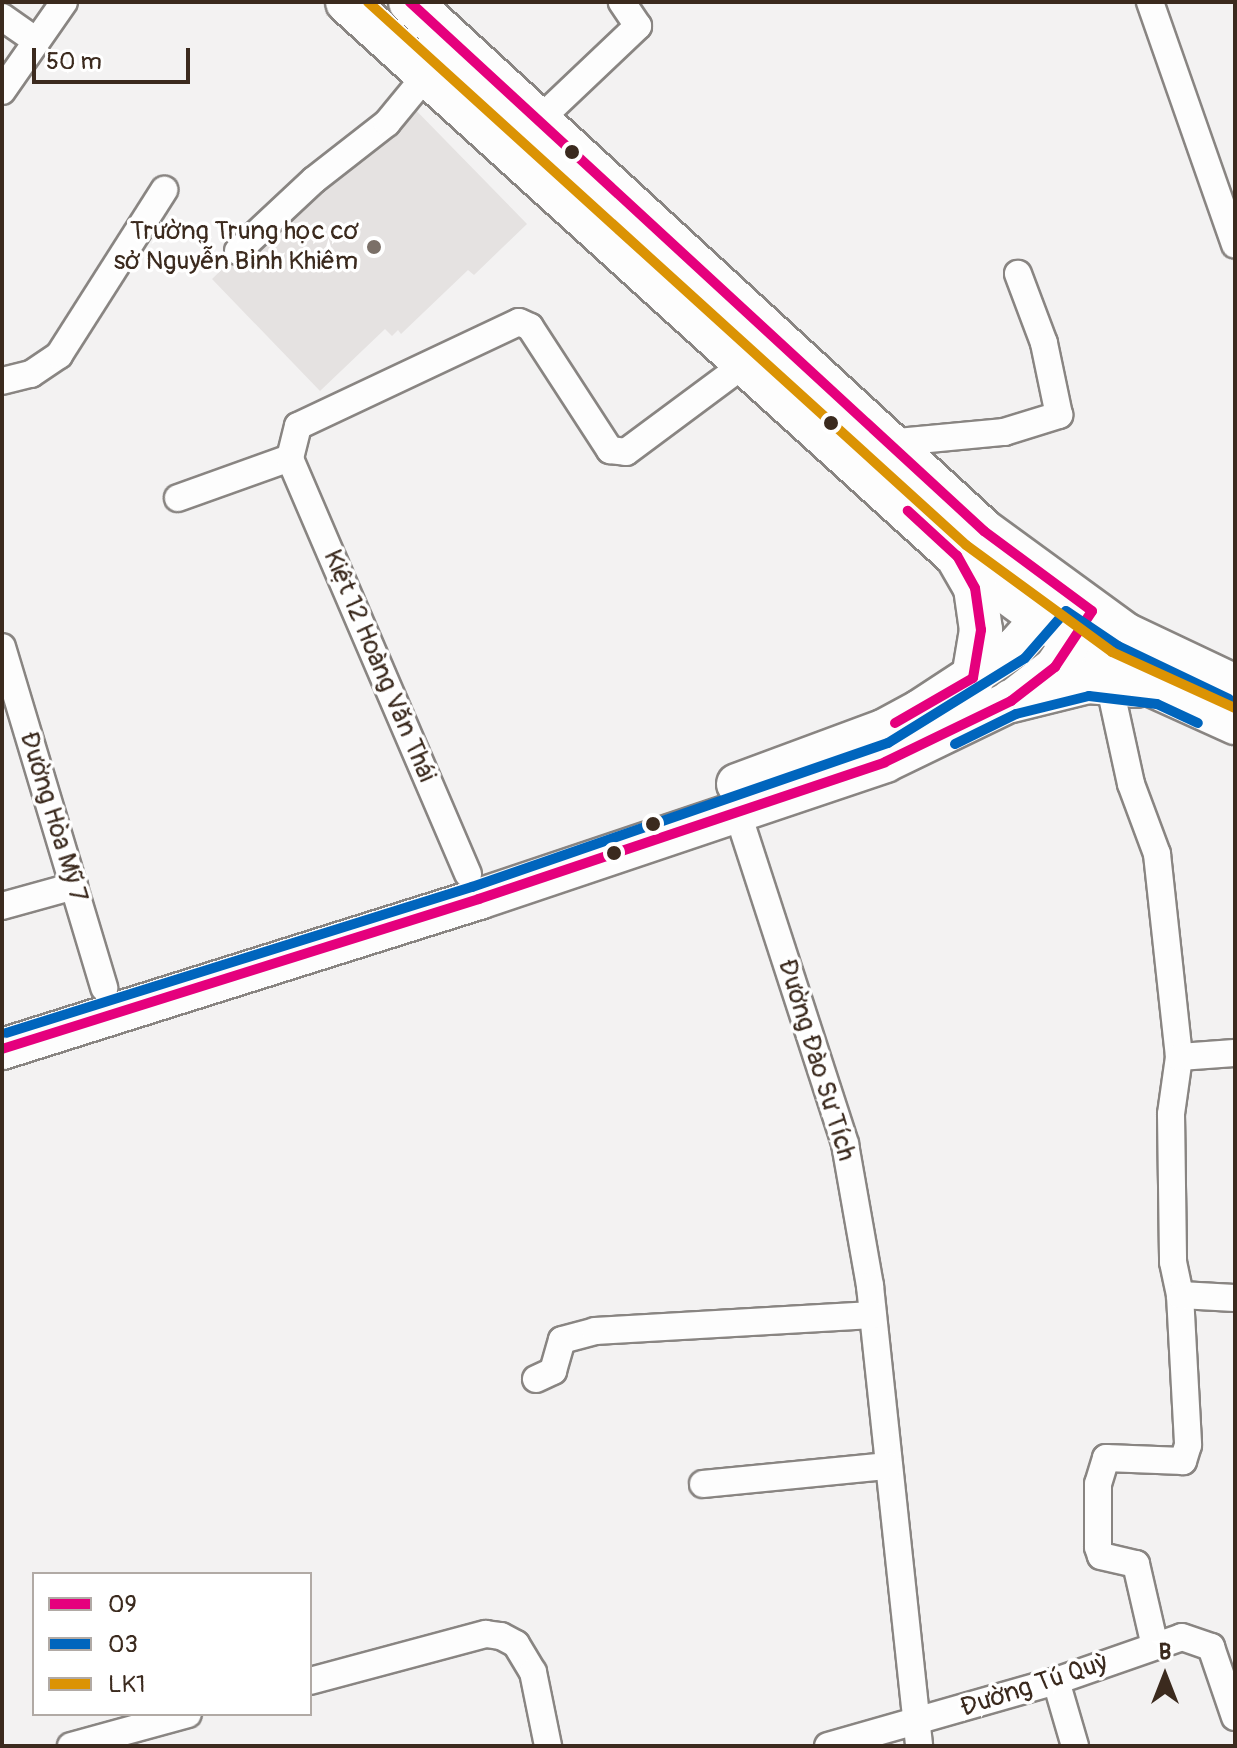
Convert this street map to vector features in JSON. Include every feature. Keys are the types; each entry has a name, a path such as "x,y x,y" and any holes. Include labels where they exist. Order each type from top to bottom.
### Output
{"highway":[{"path":"347,2 957,556 1068,616 1125,634 1235,685"},
{"path":"410,2 984,531 1068,616 1161,690 1235,723"},
{"path":"957,556 975,588 981,630 973,678"},
{"path":"1011,701 1088,682 1161,690"}],"main road":[{"path":"2,1020 468,874 883,730 973,678 1016,647 1068,616"},
{"path":"2,1049 465,904 885,762 1011,701 1055,667 1068,616"}],"street":[{"path":"2,91 64,2"},
{"path":"538,121 638,26 622,2"},
{"path":"1150,2 1225,180 1235,245"},
{"path":"2,17 35,40"},
{"path":"238,251 314,180 387,123 428,73"},
{"path":"2,381 31,374 59,355 164,190"},
{"path":"887,443 1004,432 1059,415 1044,343 1018,274"},
{"path":"178,498 290,458 298,426 519,322 530,327 610,450 626,452 746,363"},
{"name":"Kiệt 12 Hoàng Văn Thái","path":"290,458 468,874"},
{"name":"Đường Hòa Mỹ 7","path":"2,647 104,988"},
{"path":"1109,683 1131,784 1157,854 1179,1057 1171,1114 1173,1262 1180,1295 1188,1445 1183,1461 1110,1456 1100,1471 1099,1552 1136,1564 1155,1646"},
{"name":"Đường Đào Sư Tích","path":"737,811 845,1144 873,1315 913,1720 919,1746"},
{"path":"2,906 74,886"},
{"path":"1179,1057 1235,1053"},
{"path":"1180,1295 1235,1298"},
{"path":"536,1379 553,1371 557,1349 568,1336 756,1319 873,1315"},
{"path":"703,1484 888,1466"},
{"path":"312,1680 453,1641 486,1634 501,1636 516,1644 533,1672 548,1746"},
{"name":"Đường Tú Quỳ","path":"828,1746 1056,1681 1182,1637 1211,1647 1235,1717"},
{"path":"1056,1681 1075,1746"},
{"path":"71,1746 181,1716"}],"shaded area":[{"name":"Trường Trung học cơ sở Nguyễn Bỉnh Khiêm","path":"402,96 527,224 474,275 468,270 401,334 398,330 392,336 385,329 320,391 212,279"}],"transit line":[{"name":"LK1","path":"368,2 966,545 1112,652 1235,708"},
{"name":"09","path":"2,1049 479,899 885,762 1011,701 1055,667 1092,611 984,531 410,2"},
{"name":"09","path":"895,723 973,678 981,630 975,588 957,556 908,511"},
{"name":"03","path":"6,1033 472,887 888,743 1025,658 1066,611 1118,646 1229,699"},
{"name":"03","path":"955,744 1016,714 1089,696 1157,704 1198,723"}],"place":[{"name":"Trường Trung học cơ sở Nguyễn Bỉnh Khiêm","path":"374,247"}]}
